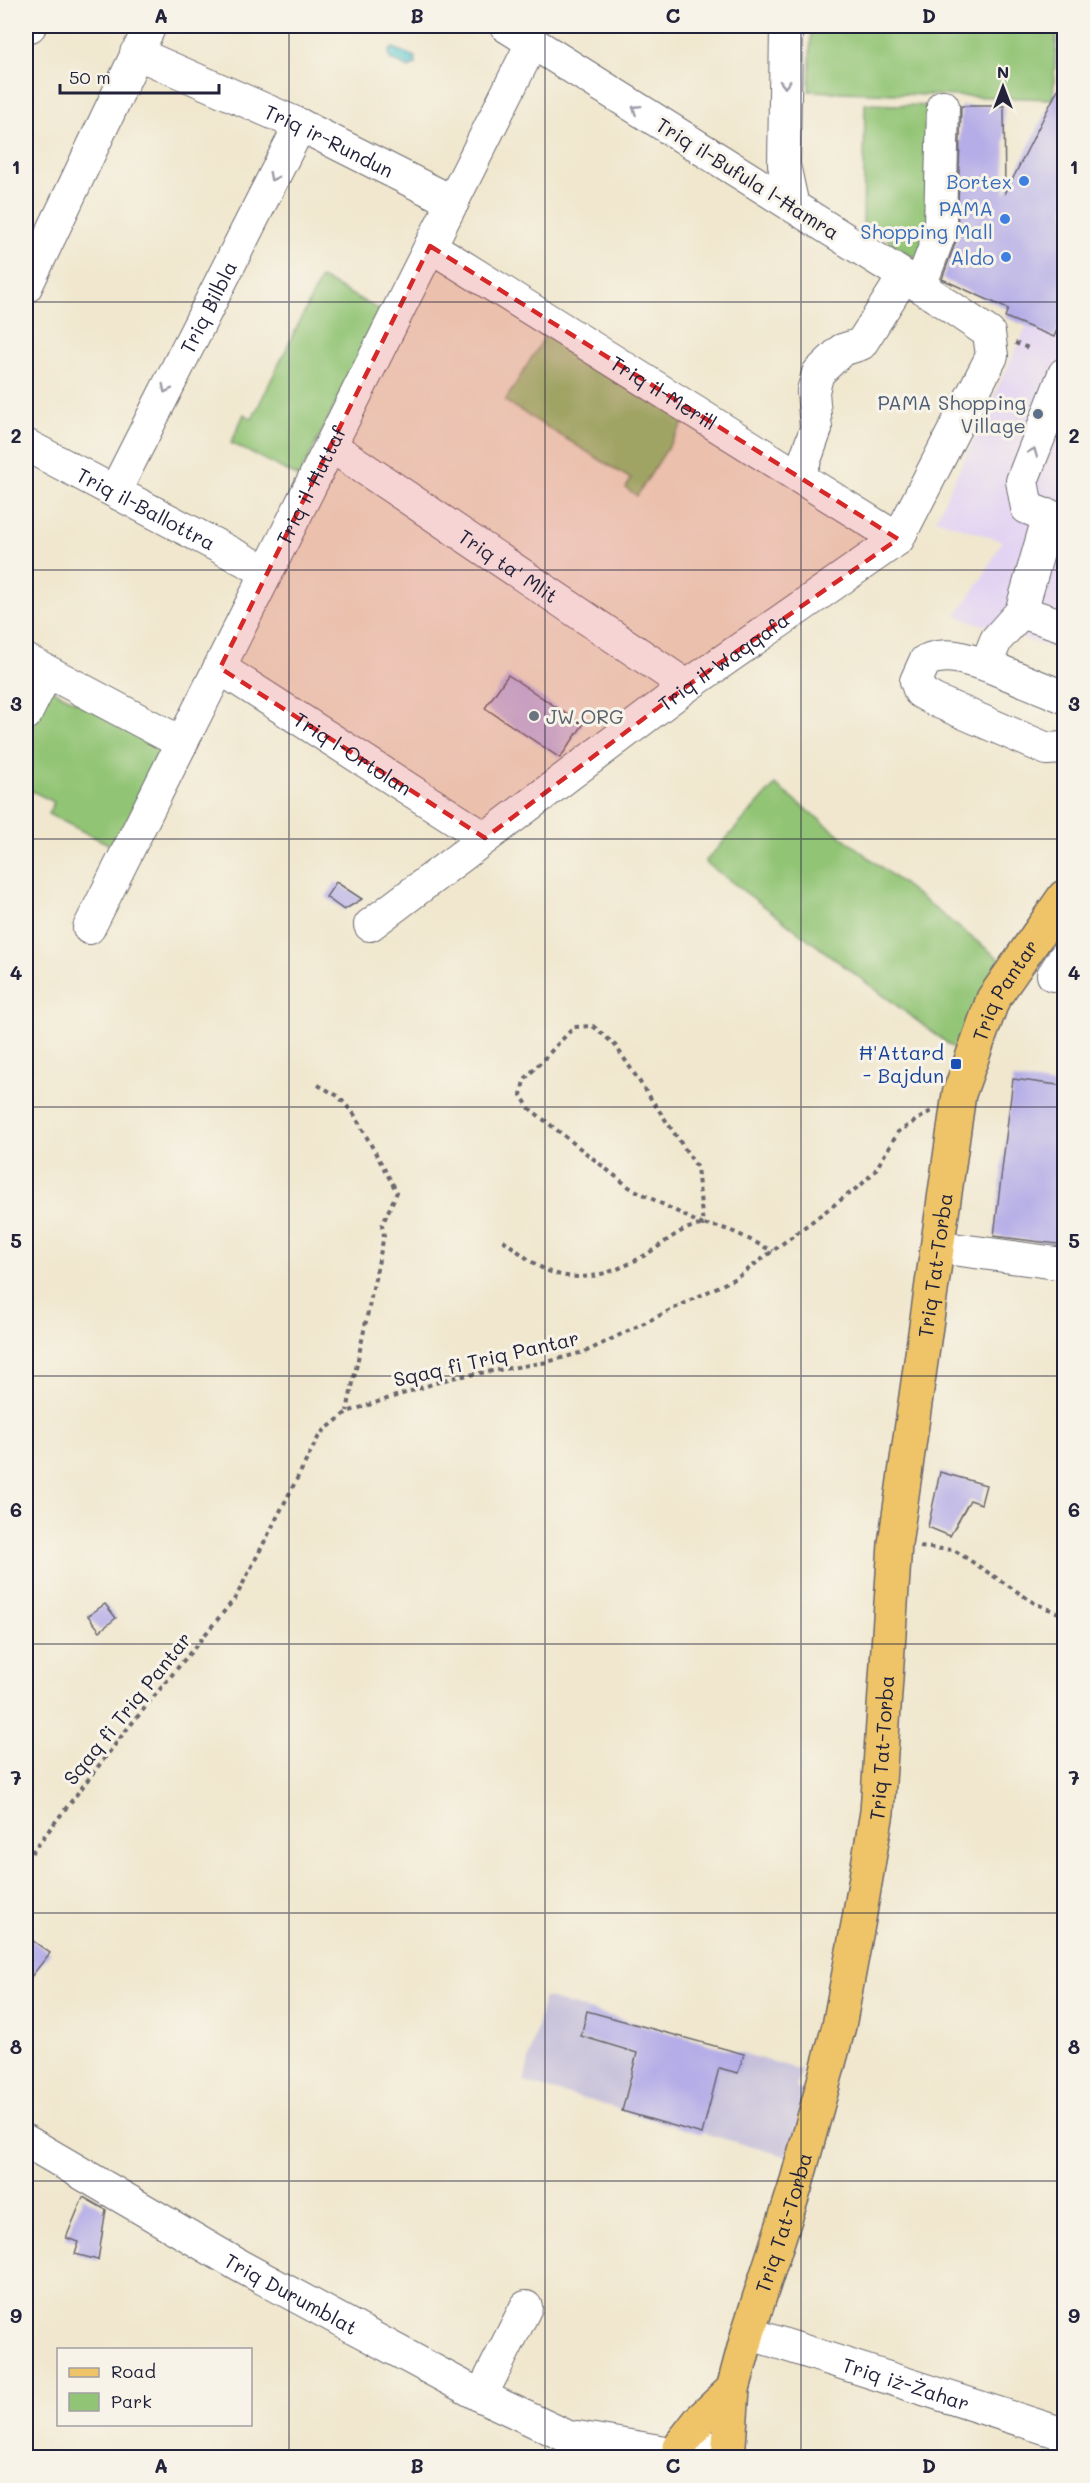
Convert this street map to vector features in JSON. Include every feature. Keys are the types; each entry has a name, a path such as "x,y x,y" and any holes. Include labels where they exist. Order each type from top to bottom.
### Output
{"main road":[{"name":"Triq Pantar","path":"959,1094 993,999 1065,897"},
{"name":"Triq Tat-Torba","path":"728,2457 736,2378 801,2165 839,2026 877,1812 895,1545 959,1094"},
{"path":"673,2453 736,2378"},
{"path":"736,2378 745,2457"}],"street":[{"name":"Triq il-Bufula l-Ħamra","path":"506,26 912,281 988,333"},
{"path":"786,26 784,165 793,206"},
{"path":"26,287 143,39"},
{"name":"Triq ir-Rundun","path":"143,39 300,125 453,202"},
{"name":"Triq il-Ħuttaf","path":"89,928 532,43"},
{"path":"795,474 805,460 816,429 813,391 818,373 842,350 861,344 912,281 939,236 943,106"},
{"name":"Triq Bilbla","path":"115,491 300,125"},
{"path":"751,181 784,165"},
{"name":"Triq il-Merill","path":"430,246 898,539"},
{"name":"Triq il-Waqqafa","path":"370,925 687,686 898,539 992,356 988,333"},
{"path":"986,665 996,640 1021,612 1053,515 1022,481 1065,374"},
{"name":"Triq il-Ballottra","path":"26,445 267,572"},
{"name":"Triq ta' Mlit","path":"331,446 687,686"},
{"path":"1021,612 1065,626"},
{"path":"1065,697 986,665 948,655 937,655 925,661 916,681 920,692 934,700 1047,749 1065,748"},
{"path":"26,714 36,666 182,742"},
{"name":"Triq l-Ortolan","path":"220,668 485,838"},
{"path":"938,1247 1065,1264"},
{"name":"Triq Durumblat","path":"26,2141 240,2266 481,2396 564,2435 600,2457"},
{"path":"481,2396 525,2307"},
{"name":"Triq iż-Żahar","path":"748,2333 1065,2434"},
{"name":"Triq Durumblat","path":"564,2435 673,2453 699,2444 711,2447 723,2457"}],"path":[{"path":"593,1026 615,1045 697,1167 703,1225 629,1187 529,1108 521,1095 524,1080 574,1028 593,1026"},
{"path":"318,1085 338,1096 354,1114 397,1192 382,1225 384,1236 347,1412"},
{"name":"Sqaq fi Triq Pantar","path":"26,1860 124,1733 236,1597 320,1434 347,1412 451,1378 547,1362 587,1351 738,1277 862,1184 875,1171 898,1132 959,1094"},
{"path":"503,1240 546,1270 563,1276 584,1277 606,1273 628,1265 687,1228 703,1225 718,1227 773,1251"},
{"path":"895,1545 954,1550 1036,1604 1065,1615"}],"highlighted area":[{"path":"430,246 898,539 687,686 485,838 220,668"}],"shaded area":[{"path":"1058,26 1064,26 1064,70 1056,66"},
{"name":"PAMA Shopping Village","path":"1064,311 1064,652 956,616 981,580 1002,541 936,519 1027,326 1054,337"},
{"path":"544,1997 801,2070 796,2088 812,2095 799,2160 524,2082"}],"green space":[{"path":"811,26 1057,26 1053,99 809,91"},
{"path":"865,104 935,106 932,229 863,227"},
{"path":"889,234 931,234 919,261 887,240"},
{"path":"321,278 382,311 299,477 231,443 244,414 252,419"},
{"path":"547,333 686,419 637,496 626,488 631,479 505,401"},
{"path":"49,688 167,748 116,848 48,814 54,802 26,788 26,733"},
{"path":"775,785 1001,960 959,1052 705,862"}],"water":[{"path":"393,48 415,57 416,64 409,68 390,59 389,51"}],"building":[{"name":"PAMA Shopping Mall","path":"1065,75 1065,311 1054,337 1005,317 1008,309 942,279 957,238 961,106 1004,106 1005,194"},
{"name":"JW.ORG","path":"508,675 583,725 560,758 485,708"},
{"path":"336,882 362,899 344,910 326,897"},
{"path":"1013,1079 1065,1086 1065,1245 994,1236"},
{"path":"940,1472 986,1485 981,1504 970,1500 950,1536 928,1527"},
{"path":"105,1604 116,1618 100,1631 88,1616"},
{"path":"26,1936 50,1953 26,1983"},
{"path":"587,2011 744,2054 738,2073 719,2068 702,2134 622,2111 637,2053 581,2036"},
{"path":"83,2197 106,2210 98,2260 75,2254 79,2242 66,2238"}],"place":[{"name":"Bortex","path":"1024,181"},
{"name":"PAMA Shopping Mall","path":"1005,219"},
{"name":"Aldo","path":"1006,257"},
{"name":"PAMA Shopping Village","path":"1038,414"},
{"name":"JW.ORG","path":"534,716"},
{"name":"Ħ'Attard - Bajdun","path":"956,1064"}]}
